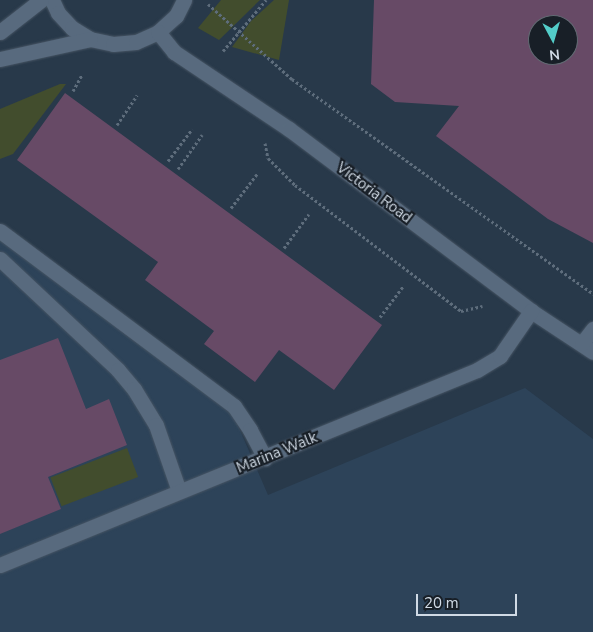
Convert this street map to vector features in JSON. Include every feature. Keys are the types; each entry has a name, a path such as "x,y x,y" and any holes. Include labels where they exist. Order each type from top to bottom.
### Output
{"street":[{"path":"0,32 41,0"},
{"path":"52,0 58,13 72,28 90,39 113,44 136,42 158,32 176,16 184,0"},
{"name":"Victoria Road","path":"158,32 174,52 258,108 531,311 587,348"},
{"path":"0,59 90,39"},
{"path":"0,231 234,406 265,458"},
{"path":"0,259 118,370 134,389 156,425 179,491"},
{"name":"Marina Walk","path":"0,565 477,370 500,356 531,311"},
{"path":"587,348 593,330"}],"path":[{"path":"200,0 214,8 238,33 292,79 593,294"},
{"path":"223,51 266,0"},
{"path":"73,91 82,76"},
{"path":"117,125 137,95"},
{"path":"258,108 268,158 278,169 461,311 514,298"},
{"path":"168,161 192,129"},
{"path":"178,168 202,135"},
{"path":"231,208 257,174"},
{"path":"284,248 309,214"},
{"path":"380,318 403,286"}],"shaded area":[{"path":"0,236 232,412 268,495 525,388 593,439 593,632 0,632"}],"green space":[{"path":"221,0 260,0 219,40 198,28"},
{"path":"274,0 289,0 279,60 232,47 251,21"},
{"path":"60,84 66,84 13,154 0,159 0,109"},
{"path":"127,448 138,477 62,506 50,477"}],"building":[{"path":"374,0 593,0 593,243 548,219 436,136 459,106 395,102 371,84"},
{"path":"65,93 382,325 334,390 279,350 255,382 204,344 214,331 145,280 158,262 17,160"},
{"path":"58,338 86,409 109,399 127,445 48,477 61,509 0,534 0,360"}]}
